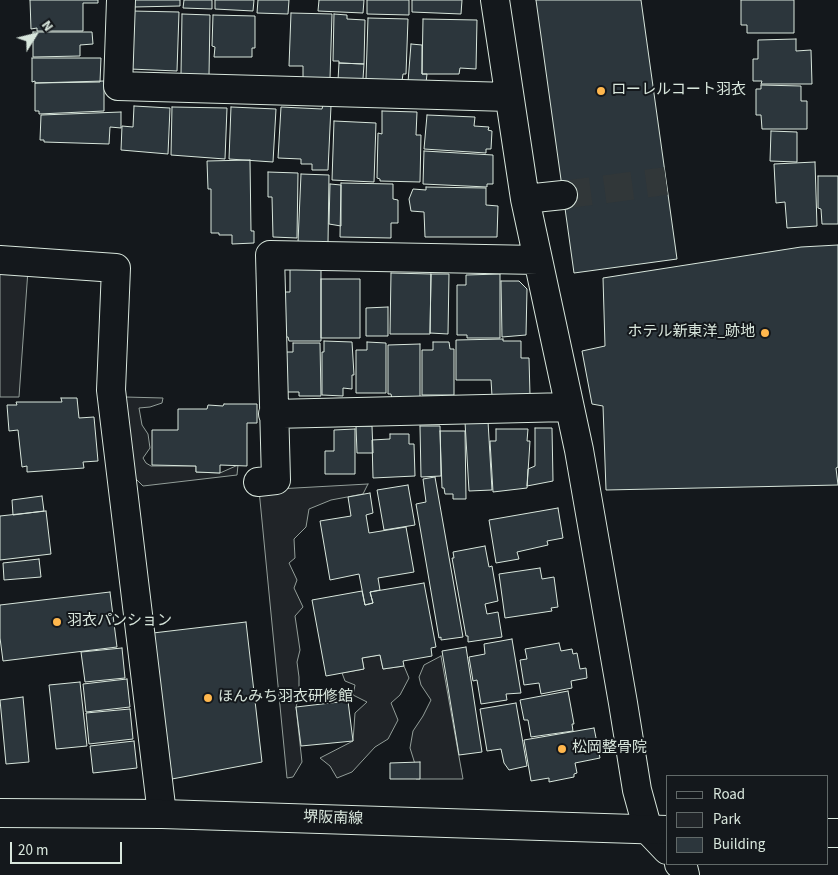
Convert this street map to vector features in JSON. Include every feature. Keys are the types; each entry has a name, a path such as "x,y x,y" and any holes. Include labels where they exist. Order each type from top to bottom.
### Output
{"street":[{"path":"121,0 118,86 509,97"},
{"path":"495,0 524,199 579,450 637,790 666,848"},
{"path":"524,199 563,194"},
{"path":"258,482 276,480 270,255 538,260"},
{"path":"0,260 116,268 111,390 162,814"},
{"path":"273,414 570,407"},
{"name":"堺阪南線","path":"0,813 162,814 594,826 657,830"}],"green space":[{"path":"28,270 19,397 0,397 0,271"},
{"path":"125,397 163,398 162,403 139,408 142,425 148,434 150,448 143,458 146,463 151,466 196,466 196,472 220,473 238,465 237,475 143,486 130,473"},
{"path":"368,484 363,494 331,500 309,509 306,527 294,539 295,558 289,563 297,580 294,588 303,607 295,616 300,650 297,662 299,696 296,707 302,762 293,777 287,778 259,490"},
{"path":"380,655 383,669 404,666 409,678 400,695 391,703 398,720 388,739 375,747 352,772 337,778 330,766 320,758 353,741 355,713 367,702 353,695 355,685 345,681 342,673 364,669 362,658"},
{"path":"441,656 463,779 416,779 415,764 410,748 413,731 431,700 421,685 419,677 424,665"}],"building":[{"path":"30,0 98,0 98,3 83,3 83,31 37,31 37,28 31,29"},
{"path":"134,0 180,0 180,6 134,7"},
{"path":"184,0 212,0 212,9 183,8"},
{"path":"215,0 254,0 253,11 215,9"},
{"path":"258,0 289,0 288,14 257,13"},
{"path":"319,0 364,0 363,13 318,11"},
{"path":"367,0 409,0 409,15 367,14"},
{"path":"412,0 462,0 461,14 412,12"},
{"name":"ローレルコート羽衣","path":"536,0 641,0 677,259 574,273"},
{"path":"741,0 794,0 794,33 747,33 747,25 741,25"},
{"path":"132,11 179,12 177,71 130,69"},
{"path":"291,13 332,14 330,79 303,78 303,66 289,66"},
{"path":"182,14 210,15 209,75 181,74"},
{"path":"334,14 347,15 347,19 365,20 364,64 333,61"},
{"path":"213,15 255,16 255,48 252,48 252,57 214,57 215,47 212,46"},
{"path":"368,18 408,19 406,74 403,74 402,81 366,79"},
{"path":"423,19 477,20 476,69 460,68 459,74 422,74"},
{"path":"33,32 92,32 93,44 80,45 80,56 33,57"},
{"path":"796,39 796,51 811,50 812,84 761,84 762,81 753,81 753,59 758,59 758,40"},
{"path":"411,44 422,45 422,74 427,74 426,83 408,82"},
{"path":"32,58 101,58 100,82 32,82"},
{"path":"339,63 364,64 363,79 338,80"},
{"path":"104,81 104,111 39,114 39,111 35,111 35,83"},
{"path":"761,85 801,86 801,101 807,101 807,129 762,129 761,115 756,115 756,89 761,89"},
{"path":"323,105 331,106 328,170 312,170 312,164 301,164 301,159 278,158 281,107 322,109"},
{"path":"134,106 170,108 168,154 121,150 122,126 133,127"},
{"path":"172,107 227,108 225,159 171,155"},
{"path":"231,107 276,109 273,162 229,159"},
{"path":"382,111 417,112 416,135 421,135 420,182 380,181 377,178 378,133 382,134"},
{"path":"121,112 121,128 110,127 109,144 44,142 44,140 40,140 41,115"},
{"path":"427,115 475,117 474,126 489,127 488,130 492,131 491,149 486,149 486,153 424,149"},
{"path":"334,121 376,123 374,182 332,180"},
{"path":"771,131 797,132 797,162 770,161"},
{"path":"424,151 493,155 493,184 487,184 487,187 423,184"},
{"path":"250,160 251,231 254,231 254,243 232,244 232,235 211,233 211,189 208,189 207,161"},
{"path":"815,162 817,226 787,228 785,202 776,203 774,164"},
{"path":"268,172 298,173 297,238 273,237 272,197 268,197"},
{"path":"301,174 329,175 328,243 298,242"},
{"path":"818,176 838,176 838,224 822,224 821,209 818,208"},
{"path":"341,183 393,184 393,199 398,200 398,223 391,223 391,238 340,237"},
{"path":"330,184 341,185 341,226 329,224"},
{"path":"426,187 486,188 486,205 498,206 497,237 425,237 424,212 411,211 409,199 413,189 426,190"},
{"path":"838,245 838,467 836,468 838,485 606,490 603,406 592,404 582,351 605,346 603,278 801,247"},
{"path":"290,268 321,269 321,341 289,341 288,337 283,337 284,292 290,292"},
{"path":"391,273 431,274 430,334 390,334"},
{"path":"431,274 449,274 448,334 430,333"},
{"path":"500,274 500,338 467,338 467,335 457,335 457,285 466,285 466,275"},
{"path":"321,279 360,279 360,338 321,338"},
{"path":"501,281 519,281 527,289 526,335 502,337"},
{"path":"388,307 388,336 366,336 366,308"},
{"path":"503,339 503,341 521,341 521,358 529,358 530,395 492,396 491,380 456,380 456,340"},
{"path":"324,341 352,342 354,375 352,375 352,389 343,388 343,396 322,395 322,352 324,352"},
{"path":"367,342 386,343 386,393 356,393 356,350 367,350"},
{"path":"433,342 449,342 450,349 454,349 454,395 422,395 422,350 433,350"},
{"path":"293,343 320,343 321,396 299,396 299,392 284,392 284,352 293,352"},
{"path":"420,344 420,398 392,399 391,394 388,394 388,345"},
{"path":"61,398 77,398 79,418 94,417 98,461 83,462 84,468 27,472 27,466 22,467 18,430 9,431 7,405 17,405 16,402 62,402"},
{"path":"224,404 257,404 257,423 247,423 247,466 220,465 220,473 196,472 196,466 152,465 152,430 178,430 178,409 207,409 208,405 223,406"},
{"path":"488,421 492,490 469,491 465,422"},
{"path":"356,426 372,426 373,453 357,453"},
{"path":"420,426 440,426 441,476 421,477"},
{"path":"535,428 552,428 553,481 527,486 528,469 535,466"},
{"path":"355,429 355,474 325,474 325,451 334,451 334,430"},
{"path":"496,429 528,429 527,441 530,441 527,488 493,492 490,441 496,441"},
{"path":"440,431 465,431 466,499 453,499 453,494 445,494 444,488 442,488"},
{"path":"390,434 409,434 409,444 414,444 415,476 373,478 372,440 390,439"},
{"path":"435,477 463,637 441,640 441,637 439,638 416,504 426,502 423,479"},
{"path":"408,485 415,525 384,530 377,490"},
{"path":"370,493 373,513 366,515 369,533 406,527 414,572 378,578 380,590 370,592 373,603 365,605 359,574 330,580 320,521 351,516 348,497"},
{"path":"42,496 44,511 13,515 12,500"},
{"path":"558,508 563,538 547,541 548,545 517,552 519,559 496,563 489,520"},
{"path":"46,511 51,554 0,560 0,516"},
{"path":"485,546 489,567 492,566 498,601 485,604 487,614 498,612 502,637 468,642 452,558 454,558 453,552"},
{"path":"39,559 41,577 4,580 3,563"},
{"path":"540,568 542,579 554,577 558,607 551,608 552,611 505,618 499,574"},
{"path":"424,583 436,647 431,648 432,656 403,661 404,666 383,669 380,655 362,658 364,669 326,676 312,600 362,591 365,605 373,603 370,592"},
{"name":"羽衣パンション","path":"110,592 117,647 3,661 0,638 0,605"},
{"name":"ほんみち羽衣研修館","path":"246,622 262,762 172,779 153,633"},
{"path":"512,639 521,693 506,694 507,700 481,704 477,680 473,681 469,657 485,654 484,644"},
{"path":"559,643 561,651 572,649 573,654 577,653 580,669 586,668 587,678 571,681 572,688 541,694 539,683 524,685 520,660 527,659 525,649"},
{"path":"466,647 482,752 459,755 442,651"},
{"path":"122,648 125,678 85,682 81,652"},
{"path":"127,679 130,707 86,712 83,684"},
{"path":"80,682 87,746 56,749 49,685"},
{"path":"568,691 574,724 572,724 573,731 531,737 528,720 524,720 520,700"},
{"path":"23,697 29,762 6,764 0,700"},
{"path":"348,701 353,741 301,746 296,707"},
{"path":"516,703 527,766 509,770 504,763 501,749 487,751 480,709"},
{"path":"130,709 133,739 89,744 86,713"},
{"name":"松岡整骨院","path":"594,728 600,758 575,763 577,773 574,774 574,777 549,782 549,778 531,781 524,740"},
{"path":"134,741 137,768 93,773 90,746"},
{"path":"420,762 420,779 390,779 390,763"}],"tunnel":[{"path":"563,195 666,181"}],"place":[{"name":"ローレルコート羽衣","path":"601,91"},
{"name":"ホテル新東洋_跡地","path":"765,333"},
{"name":"羽衣パンション","path":"57,622"},
{"name":"ほんみち羽衣研修館","path":"208,698"},
{"name":"松岡整骨院","path":"562,749"}]}
